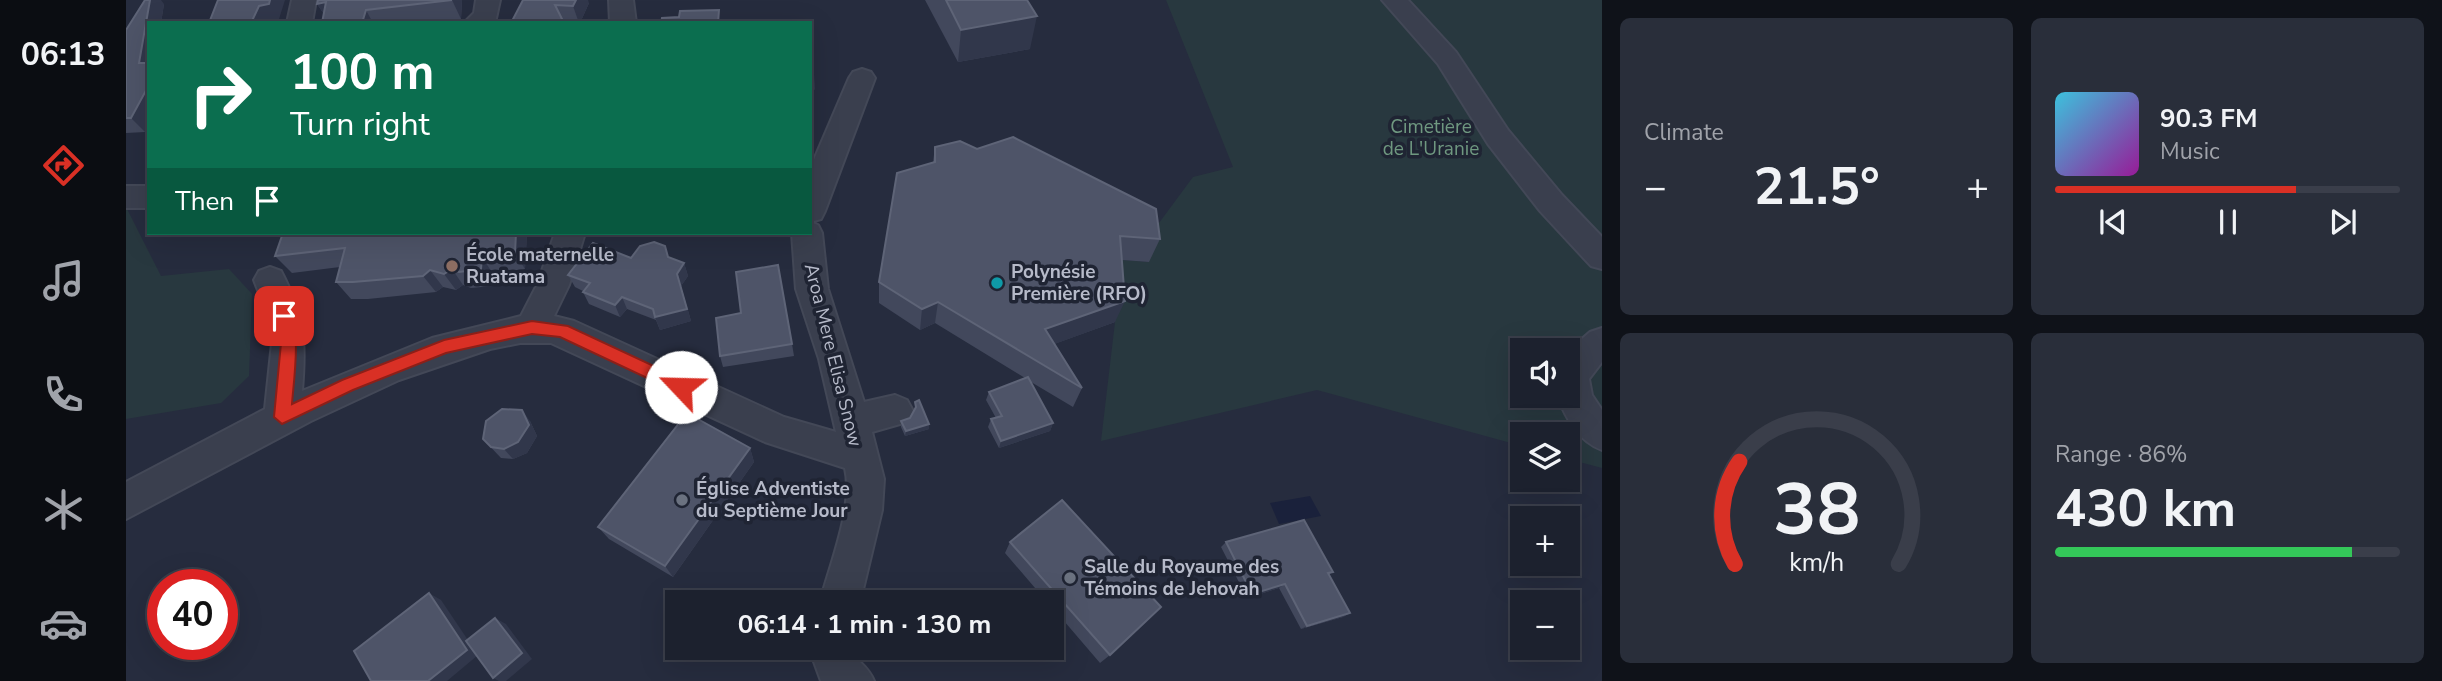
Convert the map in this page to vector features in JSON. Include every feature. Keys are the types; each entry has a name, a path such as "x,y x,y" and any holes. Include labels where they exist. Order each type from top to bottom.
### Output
{"street":[{"path":"299,21 304,0"},
{"path":"479,21 486,17 488,0"},
{"path":"621,0 623,21"},
{"path":"1394,0 1447,58 1498,137 1544,194 1602,257"},
{"path":"812,205 831,151 862,78"},
{"path":"126,197 147,197"},
{"path":"532,327 553,285 569,235"},
{"name":"Aroa Mere Elisa Snow","path":"808,244 815,300 836,359 866,479 863,510 843,590"},
{"path":"270,280 284,316 289,343 282,417"},
{"path":"126,501 282,417 348,385 444,347 532,327 562,331 778,431 854,438 895,411"},
{"path":"1602,342 1574,369 1572,391 1587,420 1602,434"},
{"path":"834,660 837,670 853,681"}],"green space":[{"name":"Cimetière de L'Uranie","path":"1166,0 1602,0 1602,437 1579,408 1580,338 1510,338 1510,408 1574,408 1602,446 1602,468 1580,462 1580,422 1510,422 1510,443 1317,390 1101,441 1115,322 1110,259 1148,262 1156,227 1193,177 1233,167"},
{"path":"126,207 161,276 229,269 252,294 249,376 221,403 126,419"}],"water":[{"path":"1310,496 1321,516 1279,524 1270,503"}],"building":[{"path":"145,0 150,0 139,63 147,63 147,89 131,118 126,118 126,30"},
{"path":"218,0 270,0 269,4 259,6 252,21 210,21"},
{"path":"318,0 452,0 366,10 363,21 322,21 326,2 317,4"},
{"path":"523,0 576,0 573,6 555,5 563,21 512,21"},
{"path":"946,0 1027,0 1037,16 961,30"},
{"path":"719,10 718,21 661,21 662,18 679,17 680,11"},
{"name":"Polynésie Première (RFO)","path":"1013,137 1156,209 1160,239 1120,236 1125,301 1045,329 1082,388 938,302 922,309 879,282 897,173 935,162 935,147 960,141 977,149"},
{"path":"282,235 516,235 515,253 482,257 481,269 459,272 452,269 444,274 430,270 423,276 336,282 345,248 275,256"},
{"path":"654,242 665,246 668,257 684,263 677,274 687,309 655,317 653,309 622,297 615,305 583,292 590,283 568,275 593,243 631,258 640,246"},
{"path":"778,265 792,344 720,356 716,318 741,313 736,272"},
{"path":"1028,377 1053,423 1001,441 991,419 1002,416 989,392"},
{"path":"919,400 929,424 906,431 901,421 910,418 916,407 915,402"},
{"path":"502,409 522,410 529,425 518,442 504,449 491,447 483,439 486,421"},
{"name":"Église Adventiste du Septième Jour","path":"687,413 750,448 665,566 598,527"},
{"name":"Salle du Royaume des Témoins de Jehovah","path":"1062,500 1161,607 1110,655 1064,603 1064,590 1052,590 1010,542"},
{"path":"1304,520 1333,572 1328,573 1350,613 1307,626 1285,584 1252,594 1226,542"},
{"path":"429,593 467,650 428,681 371,681 354,651"},
{"path":"495,618 522,653 493,678 466,641"}],"place":[{"name":"École maternelle Ruatama","path":"452,266"},
{"name":"Polynésie Première (RFO)","path":"997,283"},
{"name":"Église Adventiste du Septième Jour","path":"682,500"},
{"name":"Salle du Royaume des Témoins de Jehovah","path":"1070,578"}],"route":[{"path":"284,316 289,343 282,417 348,385 444,347 512,329 532,327 562,331 681,387"}]}
